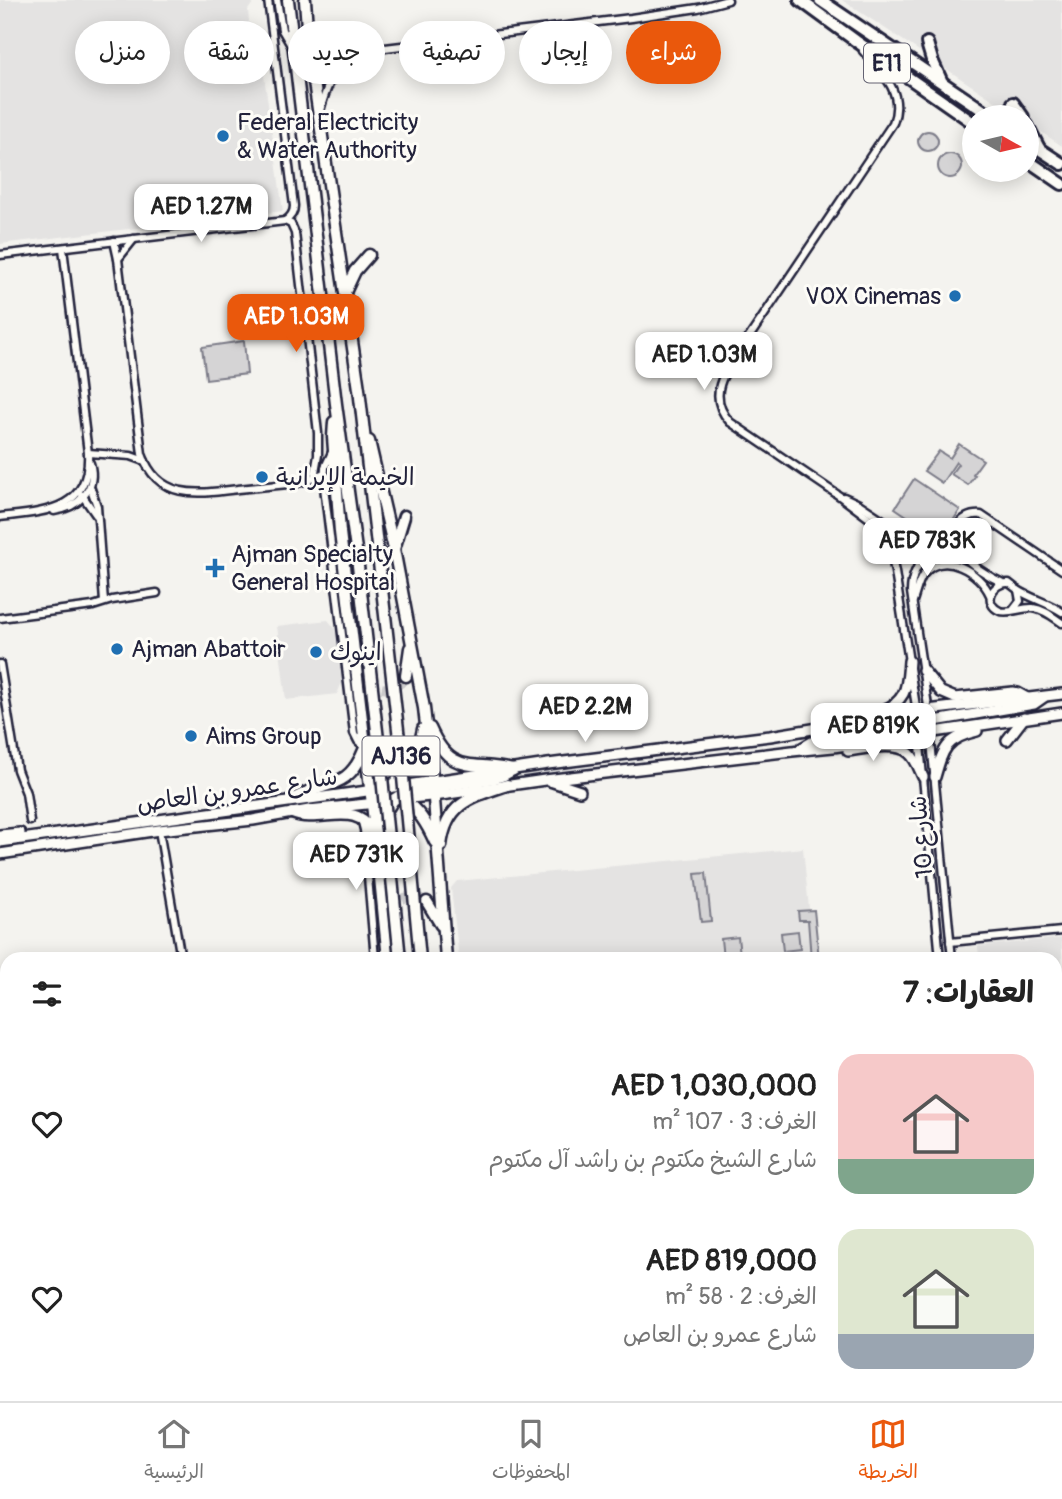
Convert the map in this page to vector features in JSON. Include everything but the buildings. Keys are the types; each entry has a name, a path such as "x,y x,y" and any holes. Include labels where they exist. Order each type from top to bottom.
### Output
{"highway":[{"name":"E11","path":"800,0 962,115"},
{"name":"E11","path":"820,0 975,105"},
{"path":"927,43 943,83"},
{"path":"1041,150 1062,164"},
{"path":"1040,169 1060,184"}],"main road":[{"name":"AJ136","path":"288,0 290,21"},
{"name":"AJ136","path":"305,0 308,41 346,290 363,424 401,756 419,952"},
{"name":"AJ136","path":"297,84 357,557 399,952"},
{"path":"346,290 355,271 369,255"},
{"path":"336,404 334,448 340,532 361,699 387,952"},
{"path":"363,424 375,460 394,549 425,718 435,791 445,952"},
{"path":"394,549 404,516"},
{"path":"338,609 351,621"},
{"path":"406,676 411,632"},
{"path":"355,652 368,680"},
{"path":"830,726 842,719 878,711 895,704 903,695 909,661"},
{"path":"923,670 942,692 954,698 1018,692 1027,698"},
{"path":"349,691 361,699"},
{"path":"799,750 812,742 917,718 928,710 1062,694"},
{"path":"919,734 929,722 1034,704 1045,696"},
{"name":"شارع عمرو بن العاص","path":"0,854 159,830 253,821 292,813 371,804 435,791 833,747 1062,713"},
{"path":"425,718 440,746 455,760 468,765 513,770 830,726 917,718"},
{"path":"371,804 396,788 417,756 425,718"},
{"path":"1007,740 1024,718"},
{"path":"935,777 942,753 952,740 966,733 989,728 996,722"},
{"path":"365,747 376,769 396,788 398,799 419,814"},
{"path":"290,801 303,793 331,785 346,776 358,763 365,747"},
{"path":"833,747 844,751 885,747 905,749 914,758 923,778"},
{"path":"689,775 695,763"},
{"path":"370,791 396,788 435,791 495,778 513,770"},
{"path":"545,780 580,791"},
{"path":"439,860 445,826 454,811 471,797 507,785"},
{"path":"396,788 398,799"},
{"name":"شارع عمرو بن العاص","path":"0,842 370,791"},
{"path":"377,847 386,810 398,799"},
{"path":"381,822 389,812 401,808 414,810 428,827 438,849"},
{"path":"292,813 307,817 349,814 359,817 370,827 377,847"},
{"path":"0,835 31,832 49,834"},
{"path":"427,902 443,929"},
{"path":"385,926 391,909"}],"street":[{"path":"268,0 294,206 293,213 285,221"},
{"path":"277,0 282,30 288,40"},
{"path":"320,113 327,87 338,69 361,53 698,8 728,0"},
{"path":"841,497 730,422 724,415 718,389 725,373 893,124 897,107 893,89 856,41"},
{"path":"0,255 285,221 291,224 296,233 318,433 314,478"},
{"path":"118,259 136,238"},
{"path":"114,241 142,454 151,472 171,488 189,493 298,483 324,473"},
{"path":"63,248 88,456 92,470 90,486 96,500 104,602"},
{"path":"334,448 324,473 324,487 354,736 365,747"},
{"path":"88,456 131,456 145,461"},
{"path":"0,517 63,510 76,503 85,478 88,456"},
{"path":"80,494 90,486"},
{"path":"80,494 97,516"},
{"name":"شارع 10","path":"841,497 854,500 929,550 915,569 911,592 928,710 951,952"},
{"name":"شارع 10","path":"841,497 873,521 890,550 919,734 939,952"},
{"path":"1062,569 981,515 966,517 956,529 957,548 963,556 992,578 1009,583 1062,612"},
{"path":"912,603 924,574 936,565 952,564 967,569 985,584 993,606 998,610 1003,612 1037,608 1062,623"},
{"path":"991,596 995,587 1003,583"},
{"path":"1013,610 1020,601 1018,590"},
{"path":"0,618 93,606 158,593"},
{"path":"0,664 18,773 26,790 30,821"},
{"path":"359,817 364,830 374,952"},
{"path":"159,830 180,952"},
{"path":"950,942 1062,931"}],"shaded area":[{"path":"0,0 253,0 248,10 249,21 184,21 184,84 265,84 283,211 0,244"},
{"path":"842,0 1062,0 1062,146 1040,131 1040,105 1001,105"},
{"path":"928,131 935,134 938,141 935,148 928,151 921,148 918,141 921,134"},
{"path":"945,154 955,154 962,161 962,171 955,178 945,178 938,171 938,161"},
{"path":"244,341 247,374 206,379 202,347"},
{"path":"959,444 983,460 968,485 951,474 958,464 956,462 942,483 924,471 939,451 950,458"},
{"path":"914,479 960,510 941,539 895,508"},
{"name":"اينوك","path":"328,620 337,631 343,680 337,694 286,700 277,626"},
{"path":"803,848 813,952 458,952 451,888 457,881"},
{"path":"706,873 711,921 701,922 695,874"},
{"path":"814,910 818,952 810,952 808,920 799,920 798,911"},
{"path":"798,931 800,949 783,951 781,933"},
{"path":"738,937 740,952 722,952 721,939"},
{"path":"1062,938 1062,952 978,952 978,946"}],"tunnel":[{"path":"369,680 379,687 389,688 398,685 406,676"},
{"path":"391,909 398,901 407,897 417,897 427,902"}],"place":[{"name":"Federal Electricity & Water Authority","path":"223,136"},
{"name":"VOX Cinemas","path":"955,296"},
{"name":"الخيمة الإيرانية","path":"262,477"},
{"name":"Ajman Specialty General Hospital","path":"215,568"},
{"name":"Ajman Abattoir","path":"117,649"},
{"name":"اينوك","path":"316,652"},
{"name":"Aims Group","path":"191,736"}]}
